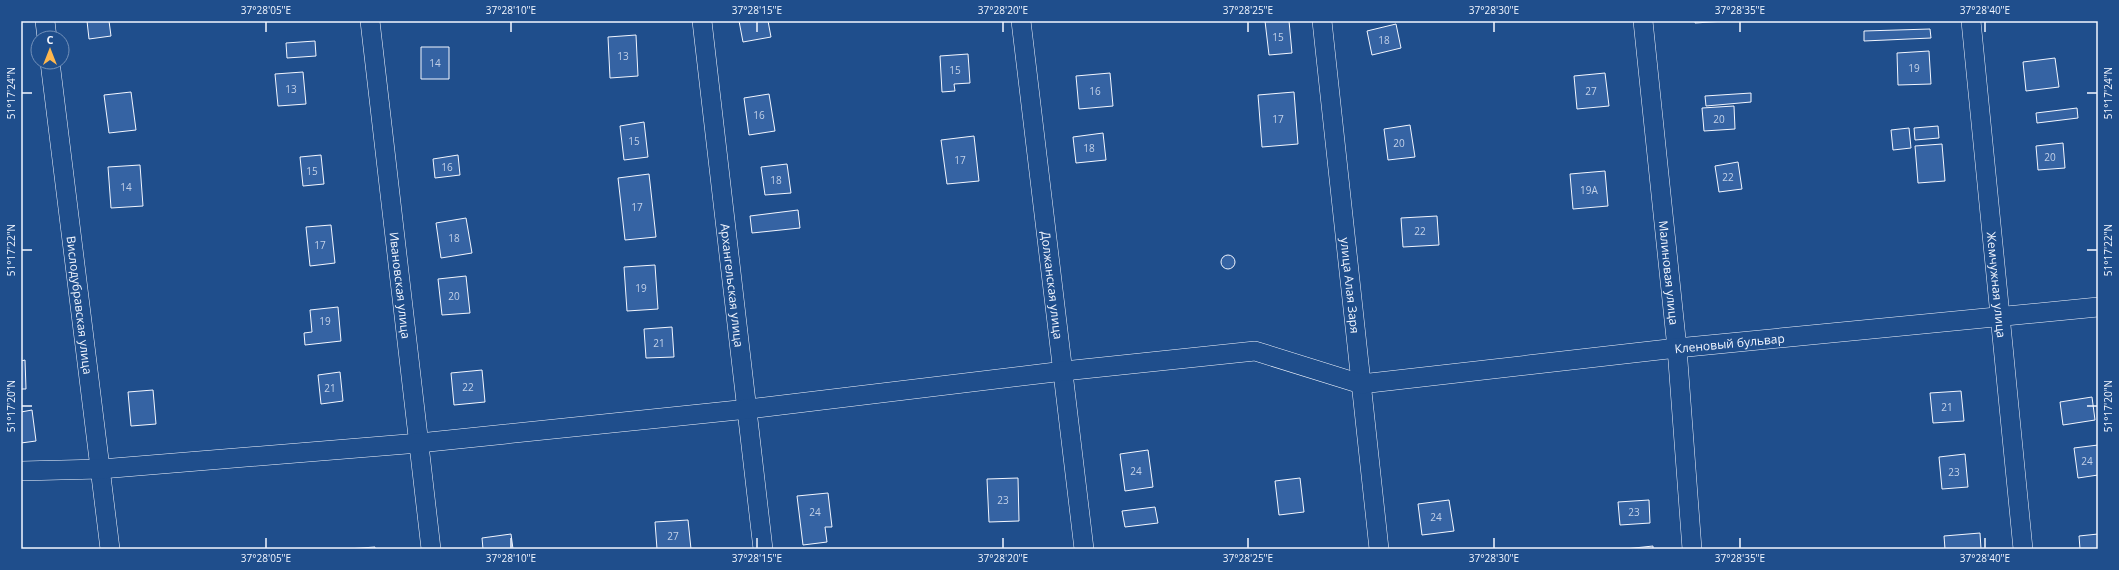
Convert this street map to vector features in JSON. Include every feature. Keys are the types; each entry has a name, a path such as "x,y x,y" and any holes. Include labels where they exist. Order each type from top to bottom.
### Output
{"street":[{"name":"Ивановская улица","path":"370,21 431,549"},
{"name":"Архангельская улица","path":"702,21 763,549"},
{"name":"Должанская улица","path":"1021,21 1064,371 1084,549"},
{"name":"улица Алая Заря","path":"1322,21 1378,549"},
{"name":"Малиновая улица","path":"1643,21 1677,348 1692,549"},
{"name":"Жемчужная улица","path":"1971,21 2023,549"},
{"name":"Вислодубравская улица","path":"51,70 110,549"},
{"name":"Кленовый бульвар","path":"1361,384 1677,348 2098,306"},
{"path":"21,472 101,468 419,443 748,409 1064,371 1255,351 1361,384"}],"building":[{"path":"87,21 109,21 111,36 89,39"},
{"path":"739,21 768,21 771,37 743,42"},
{"path":"1265,21 1289,21 1292,53 1269,55"},
{"path":"1695,21 1725,21 1695,23"},
{"path":"1396,24 1401,48 1372,55 1367,31"},
{"path":"1930,29 1931,38 1864,41 1864,31"},
{"path":"636,35 638,76 610,78 608,37"},
{"path":"315,41 316,56 287,58 286,43"},
{"path":"421,47 449,47 449,79 421,79"},
{"path":"1929,51 1931,84 1898,85 1897,53"},
{"path":"968,54 970,83 954,84 955,91 942,92 940,56"},
{"path":"2055,58 2059,87 2026,91 2023,62"},
{"path":"303,72 306,104 278,106 275,74"},
{"path":"1110,73 1113,106 1079,109 1076,76"},
{"path":"1605,73 1609,106 1577,109 1574,76"},
{"path":"131,92 136,130 109,133 104,95"},
{"path":"1294,92 1298,144 1262,147 1258,95"},
{"path":"1751,93 1751,102 1706,106 1705,96"},
{"path":"769,94 775,131 749,135 744,98"},
{"path":"1734,106 1735,129 1704,131 1702,108"},
{"path":"2077,108 2078,118 2037,123 2036,113"},
{"path":"644,122 648,157 624,160 620,126"},
{"path":"1410,125 1415,157 1388,160 1384,129"},
{"path":"1938,126 1939,138 1915,140 1914,128"},
{"path":"1909,128 1911,148 1893,150 1891,130"},
{"path":"1103,133 1106,160 1076,163 1073,137"},
{"path":"974,136 979,181 947,184 941,140"},
{"path":"2063,143 2065,168 2038,170 2036,146"},
{"path":"1942,144 1945,181 1918,183 1915,146"},
{"path":"321,155 324,184 303,186 300,157"},
{"path":"458,155 460,175 435,178 433,159"},
{"path":"1738,162 1742,189 1719,192 1715,166"},
{"path":"787,164 791,193 765,195 761,167"},
{"path":"140,165 143,206 111,208 108,167"},
{"path":"1605,171 1608,206 1573,209 1570,174"},
{"path":"649,174 656,237 625,240 618,178"},
{"path":"798,210 800,228 752,233 750,216"},
{"path":"1437,216 1439,245 1403,247 1401,218"},
{"path":"466,218 472,253 441,258 436,223"},
{"path":"331,225 335,263 310,266 306,227"},
{"path":"1228,255 1233,257 1235,262 1233,267 1228,269 1223,267 1221,262 1223,257"},
{"path":"655,265 658,309 627,311 624,267"},
{"path":"466,276 470,313 442,315 438,279"},
{"path":"338,307 341,341 305,345 304,333 312,332 310,310"},
{"path":"672,327 674,357 646,358 644,329"},
{"path":"25,360 26,389 21,389 21,361"},
{"path":"482,370 485,402 454,405 451,373"},
{"path":"340,372 343,401 321,404 318,375"},
{"path":"153,390 156,424 131,426 128,392"},
{"path":"1961,391 1964,421 1933,423 1930,393"},
{"path":"2092,397 2095,420 2063,425 2060,402"},
{"path":"32,410 36,441 21,443 21,412"},
{"path":"2098,445 2098,475 2078,478 2074,448"},
{"path":"1148,450 1153,487 1125,491 1120,454"},
{"path":"1965,454 1968,487 1942,489 1939,457"},
{"path":"1018,478 1019,521 989,522 987,479"},
{"path":"1300,478 1304,512 1279,515 1275,481"},
{"path":"828,493 832,527 825,527 827,542 803,545 797,496"},
{"path":"1449,500 1454,531 1422,535 1418,504"},
{"path":"1649,500 1650,523 1620,525 1618,502"},
{"path":"1155,507 1158,523 1125,527 1122,511"},
{"path":"688,520 691,549 657,549 655,522"},
{"path":"1980,533 1981,549 1945,549 1944,536"},
{"path":"511,534 513,549 483,549 482,538"},
{"path":"2098,534 2098,549 2080,549 2079,536"},
{"path":"1653,546 1653,549 1625,549"},
{"path":"375,547 375,549 348,549"}]}
